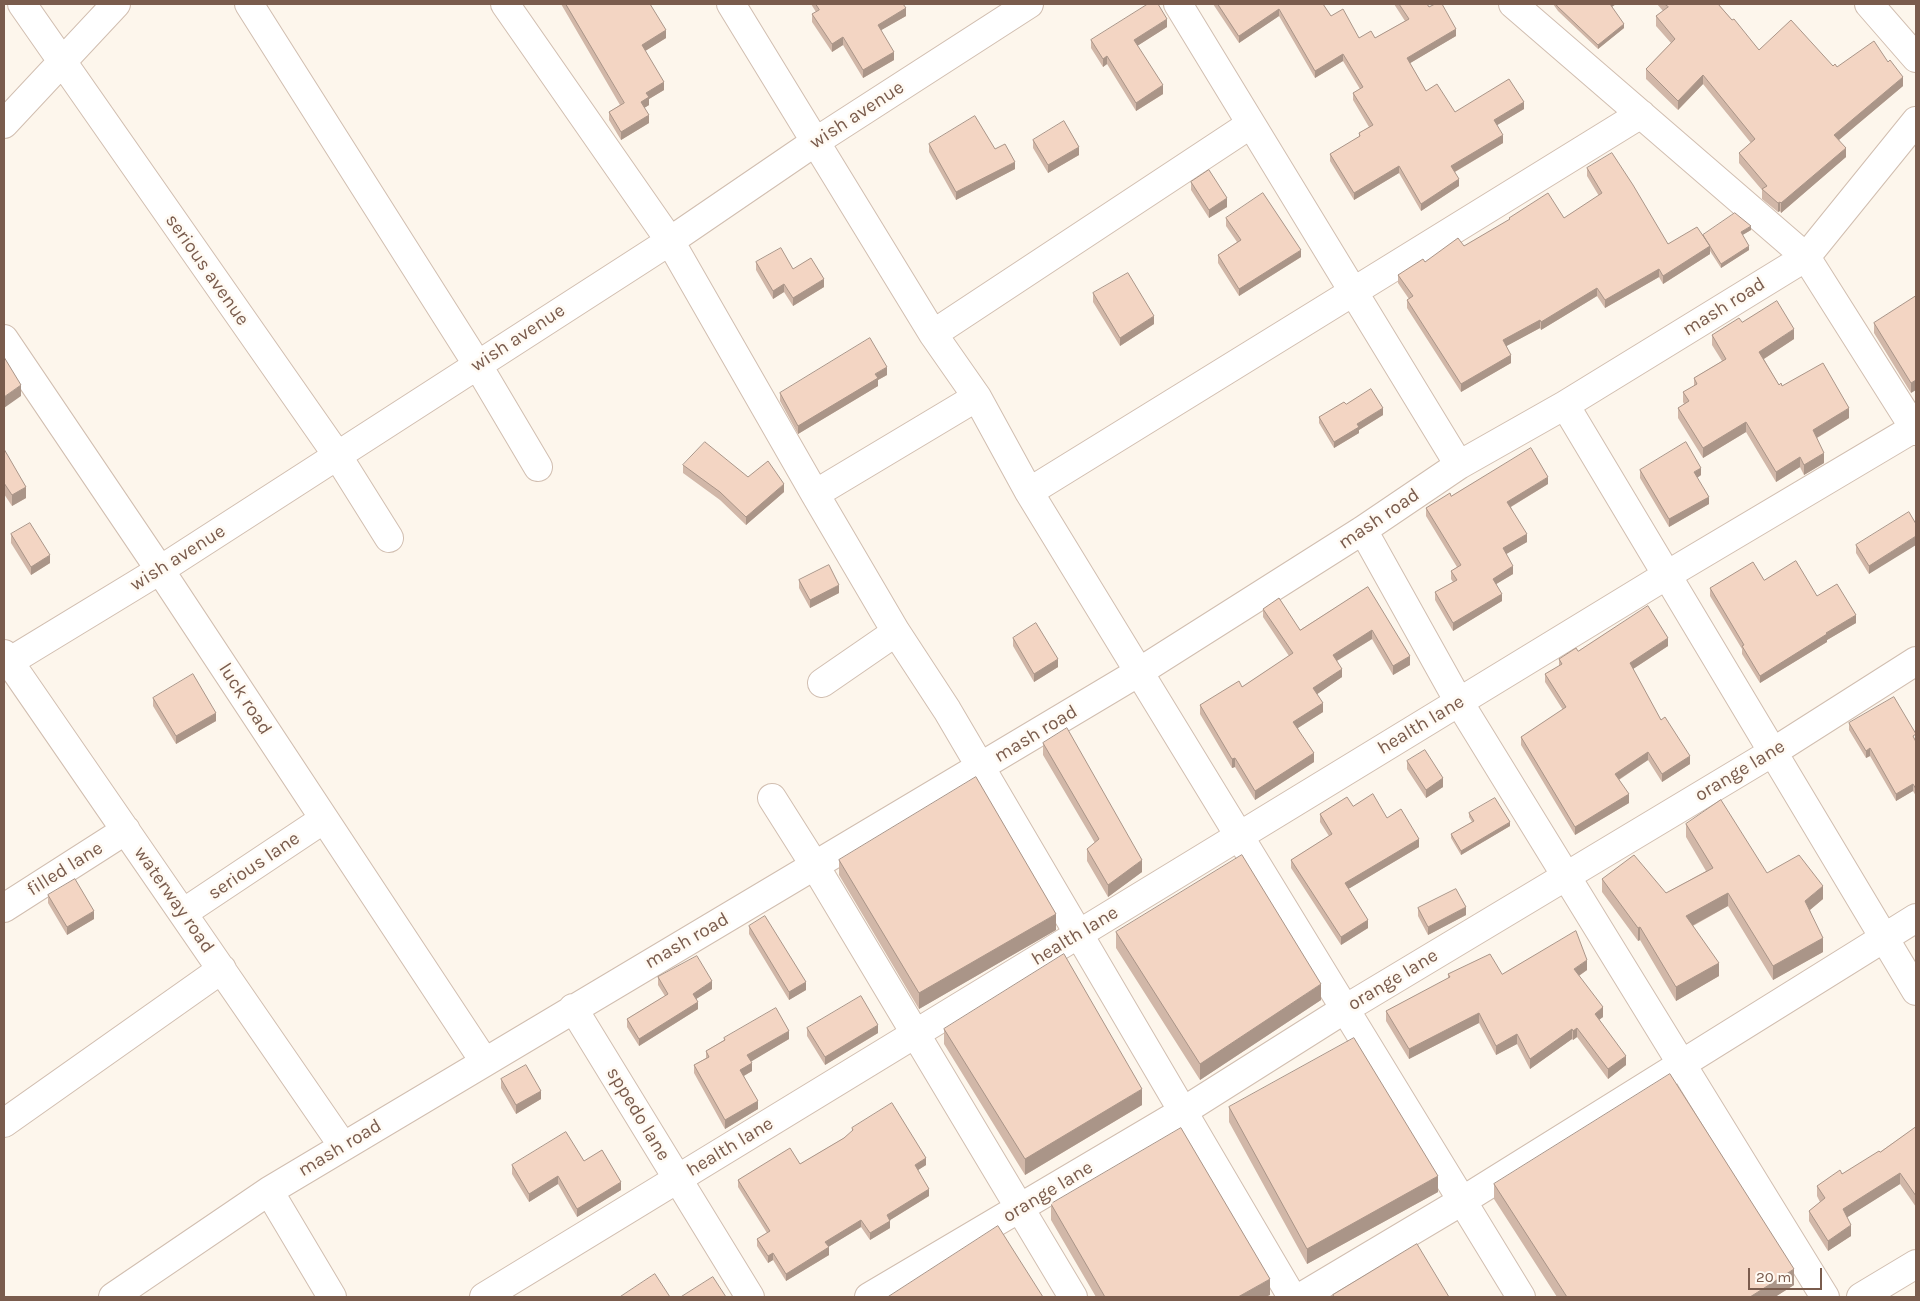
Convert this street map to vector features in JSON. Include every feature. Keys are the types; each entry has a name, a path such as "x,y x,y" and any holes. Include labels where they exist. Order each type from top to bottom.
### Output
{"street":[{"name":"serious avenue","path":"22,4 337,455 389,538"},
{"path":"4,124 116,4"},
{"path":"249,4 477,364 538,467"},
{"path":"505,4 670,240 896,632 947,710 1292,1297"},
{"path":"731,4 933,334 977,397 1029,492 1521,1297"},
{"name":"wish avenue","path":"6,660 160,570 670,240 815,142 1029,4"},
{"path":"1178,4 1459,465"},
{"path":"1513,4 1806,256 1916,429"},
{"path":"1869,4 1916,58"},
{"path":"1029,492 1641,114"},
{"name":"mash road","path":"113,1297 268,1191 1139,672 1364,530 1459,465 1565,405 1806,256 1916,121"},
{"path":"933,334 1251,124"},
{"name":"luck road","path":"4,339 160,570 484,1061"},
{"path":"815,494 977,397"},
{"path":"1565,405 1916,992"},
{"name":"health lane","path":"484,1297 1667,575 1916,429"},
{"path":"1364,530 1459,702 1825,1297"},
{"path":"822,683 896,632"},
{"name":"waterway road","path":"6,660 126,830 343,1146"},
{"name":"orange lane","path":"869,1297 1182,1112 1345,1009 1773,752 1916,660"},
{"path":"772,798 815,866 1073,1297"},
{"name":"serious lane","path":"183,913 324,819"},
{"name":"filled lane","path":"4,908 126,830"},
{"path":"1301,1297 1462,1201 1916,918"},
{"path":"4,1123 222,969"},
{"name":"sppedo lane","path":"573,1008 750,1297"},
{"path":"268,1191 332,1297"},
{"path":"1861,1297 1916,1264"}],"building":[{"path":"566,4 650,4 666,30 642,45 664,82 646,93 649,97 641,102 649,115 621,132 609,112 624,103"},
{"path":"816,4 903,4 906,8 878,25 894,52 863,70 843,37 832,44 812,14 819,10"},
{"path":"1148,4 1158,4 1167,19 1134,40 1163,85 1136,103 1107,56 1103,59 1091,40"},
{"path":"1218,4 1323,4 1331,16 1343,9 1359,38 1371,31 1375,38 1409,19 1399,4 1427,4 1429,7 1435,4 1442,4 1456,29 1407,58 1426,91 1437,84 1455,112 1509,79 1524,102 1494,120 1503,135 1451,166 1459,179 1421,204 1399,166 1354,193 1330,154 1360,136 1359,133 1373,125 1353,93 1363,87 1343,54 1315,71 1279,9 1239,36"},
{"path":"1556,4 1610,4 1624,24 1598,45"},
{"path":"1665,4 1718,4 1732,20 1734,19 1759,50 1791,20 1833,66 1835,64 1837,67 1874,41 1888,62 1890,60 1903,77 1834,135 1846,148 1781,203 1778,203 1762,189 1767,186 1739,153 1755,139 1703,75 1678,101 1646,69 1675,39 1656,16 1668,7"},
{"path":"975,116 995,149 1005,144 1015,162 956,192 929,144"},
{"path":"1064,121 1079,147 1048,165 1033,140"},
{"path":"1612,153 1668,244 1697,227 1710,246 1663,276 1659,269 1605,300 1597,288 1541,322 1540,320 1503,340 1511,355 1461,384 1407,300 1413,296 1398,275 1423,259 1425,262 1458,238 1464,246 1510,219 1548,193 1564,218 1602,193 1587,168"},
{"path":"1209,170 1227,198 1209,210 1191,182"},
{"path":"1263,193 1301,250 1239,289 1218,255 1241,240 1226,218"},
{"path":"1735,213 1751,226 1741,232 1749,246 1721,264 1703,235"},
{"path":"781,248 793,269 811,258 824,279 793,298 784,284 773,291 756,262"},
{"path":"1128,273 1154,316 1120,338 1093,293"},
{"path":"1916,296 1916,380 1911,383 1874,323"},
{"path":"1777,301 1794,329 1759,352 1779,385 1781,383 1782,386 1823,363 1849,408 1813,430 1824,453 1804,465 1800,457 1776,472 1746,422 1703,448 1678,408 1689,401 1683,392 1697,384 1694,378 1726,359 1712,335 1739,318 1742,322"},
{"path":"870,338 887,367 875,374 878,378 798,426 780,393"},
{"path":"4,357 21,385 4,397"},
{"path":"1371,389 1383,408 1357,424 1359,427 1334,442 1319,417"},
{"path":"705,442 748,477 768,461 784,484 746,517 720,492 683,465"},
{"path":"1686,442 1701,468 1694,472 1709,497 1669,519 1640,470"},
{"path":"1531,448 1548,477 1507,502 1527,534 1503,548 1513,566 1493,579 1502,594 1453,623 1435,592 1457,580 1451,571 1461,565 1426,508 1450,493 1451,496"},
{"path":"4,449 26,487 12,495 4,483"},
{"path":"1909,512 1916,524 1916,536 1869,566 1856,545"},
{"path":"30,523 50,555 31,567 11,534"},
{"path":"1796,561 1817,596 1837,584 1856,615 1760,676 1710,588 1753,562 1764,580"},
{"path":"829,565 839,585 810,600 799,580"},
{"path":"1368,587 1410,656 1393,666 1372,630 1333,655 1342,669 1313,688 1323,703 1293,722 1314,753 1255,791 1235,758 1232,759 1200,705 1239,681 1242,687 1293,653 1263,609 1279,598 1300,630"},
{"path":"1648,606 1668,638 1630,663 1661,720 1665,717 1690,756 1662,774 1648,752 1615,774 1629,794 1575,827 1521,737 1566,707 1545,674 1562,664 1559,659 1576,648 1578,651"},
{"path":"1036,623 1058,659 1034,674 1013,638"},
{"path":"193,674 216,713 176,736 153,698"},
{"path":"1894,697 1916,734 1913,736 1916,742 1916,789 1913,784 1896,794 1870,748 1866,751 1849,723"},
{"path":"1067,728 1142,860 1108,885 1087,849 1099,839 1043,743"},
{"path":"1425,750 1443,778 1426,790 1407,761"},
{"path":"976,777 1056,914 919,993 839,860"},
{"path":"1373,794 1387,818 1401,809 1419,839 1345,883 1368,920 1341,937 1291,860 1332,834 1320,814 1347,797 1353,806"},
{"path":"1495,798 1510,822 1461,851 1451,834 1474,821 1469,813"},
{"path":"1721,800 1767,873 1799,855 1823,886 1805,901 1823,938 1773,966 1728,893 1686,916 1719,963 1676,987 1640,927 1638,928 1602,879 1634,855 1666,893 1713,868 1686,824"},
{"path":"1242,855 1321,984 1200,1064 1116,932"},
{"path":"75,879 94,911 67,927 48,895"},
{"path":"1456,889 1466,907 1428,927 1418,908"},
{"path":"765,916 806,982 789,992 749,926"},
{"path":"1576,931 1587,960 1574,969 1603,1007 1595,1014 1626,1056 1608,1069 1577,1028 1573,1031 1572,1029 1530,1059 1517,1034 1496,1046 1479,1013 1409,1049 1386,1011 1450,977 1448,974 1490,954 1502,974"},
{"path":"1064,954 1142,1089 1025,1159 944,1029"},
{"path":"697,956 712,981 693,994 698,1002 639,1039 627,1019 668,994 658,977"},
{"path":"861,996 878,1025 825,1057 807,1028"},
{"path":"776,1008 789,1031 747,1055 752,1063 740,1070 758,1101 725,1120 694,1065 709,1057 706,1051 725,1040 724,1038"},
{"path":"1354,1038 1438,1176 1307,1249 1229,1107"},
{"path":"526,1065 541,1091 516,1105 501,1079"},
{"path":"1670,1074 1794,1269 1750,1297 1567,1297 1494,1184"},
{"path":"892,1103 926,1158 915,1165 929,1189 887,1215 890,1221 870,1233 861,1220 825,1242 829,1247 786,1274 773,1253 768,1256 757,1239 770,1231 738,1180 790,1148 800,1164 844,1138 853,1130 852,1128"},
{"path":"1916,1127 1916,1196 1900,1173 1843,1209 1851,1225 1828,1241 1809,1211 1825,1198 1817,1186 1840,1170 1842,1174 1880,1152"},
{"path":"1181,1128 1270,1279 1238,1297 1105,1297 1051,1204"},
{"path":"566,1132 584,1161 602,1150 621,1182 577,1209 558,1176 529,1194 512,1165"},
{"path":"998,1226 1043,1297 888,1297"},
{"path":"1417,1244 1449,1297 1334,1297 1333,1295"},
{"path":"655,1274 670,1297 620,1297"},
{"path":"713,1277 726,1297 681,1297"}]}
